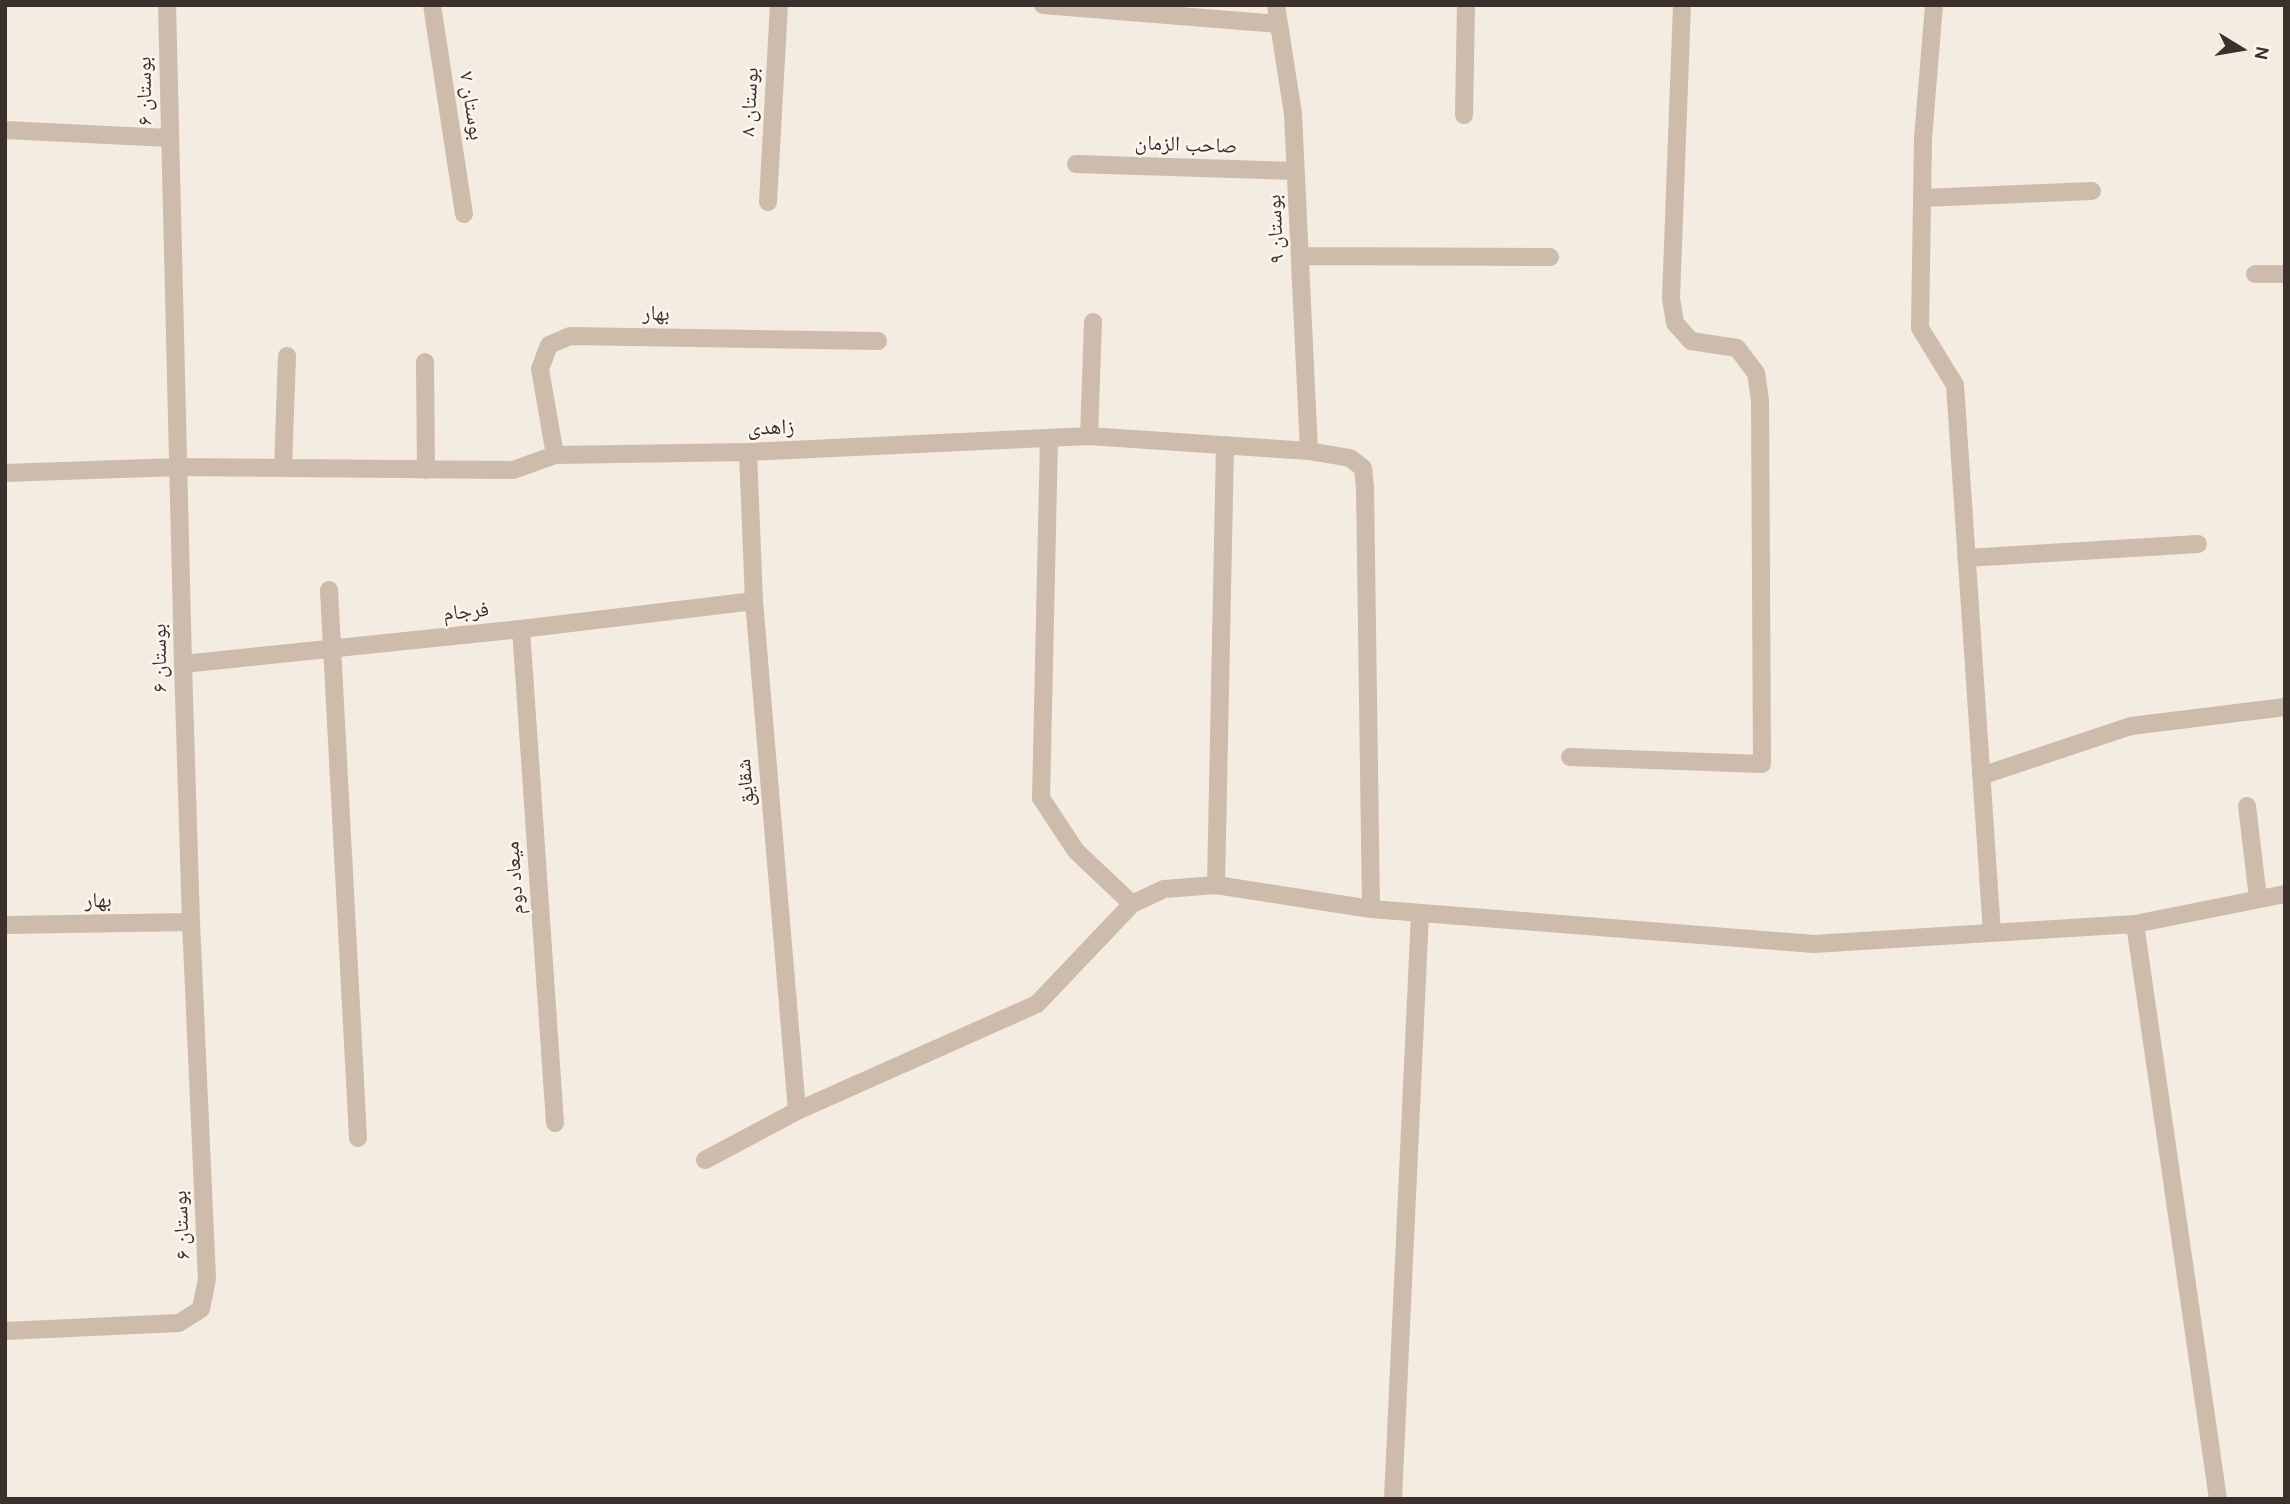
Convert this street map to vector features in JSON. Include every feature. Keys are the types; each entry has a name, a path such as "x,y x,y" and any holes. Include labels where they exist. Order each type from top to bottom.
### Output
{"street":[{"name":"بوستان ۶","path":"5,1331 179,1323 201,1309 207,1279 191,922 167,5"},
{"name":"بوستان ۷","path":"432,5 464,214"},
{"name":"بوستان ۸","path":"768,202 779,5"},
{"path":"1043,5 1279,24"},
{"name":"بوستان ۹","path":"1276,5 1293,114 1309,451"},
{"path":"1464,116 1466,5"},
{"path":"1570,757 1762,764 1760,400 1756,373 1737,348 1691,341 1675,323 1671,298 1682,5"},
{"path":"1934,5 1923,138 1920,328 1955,385 1992,933"},
{"path":"5,130 169,138"},
{"name":"صاحب الزمان","path":"1076,164 1296,171"},
{"path":"1922,198 2092,191"},
{"path":"1300,256 1550,257"},
{"path":"2255,274 2285,274"},
{"path":"1089,436 1093,322"},
{"name":"بهار","path":"555,455 540,369 549,345 570,336 878,341"},
{"path":"283,468 287,356"},
{"path":"425,362 426,470"},
{"name":"زاهدی","path":"5,473 178,467 513,470 555,455 748,452 1089,436 1309,451 1350,458 1363,468 1365,487 1371,909"},
{"path":"1049,438 1041,798 1076,851 1132,904"},
{"path":"1216,885 1226,445"},
{"name":"شقایق","path":"748,452 754,601 797,1111"},
{"path":"1966,558 2198,544"},
{"path":"329,590 358,1138"},
{"name":"فرجام","path":"183,664 521,629 754,601"},
{"name":"میعاد دوم","path":"521,629 555,1124"},
{"path":"1981,776 2131,726 2285,707"},
{"path":"2247,806 2258,898"},
{"path":"705,1160 797,1111 1037,1004 1132,904 1164,889 1216,885 1420,914 1814,944 2135,924 2285,894"},
{"path":"1393,1499 1420,914"},
{"name":"بهار","path":"5,925 191,922"},
{"path":"2135,924 2218,1499"}]}
